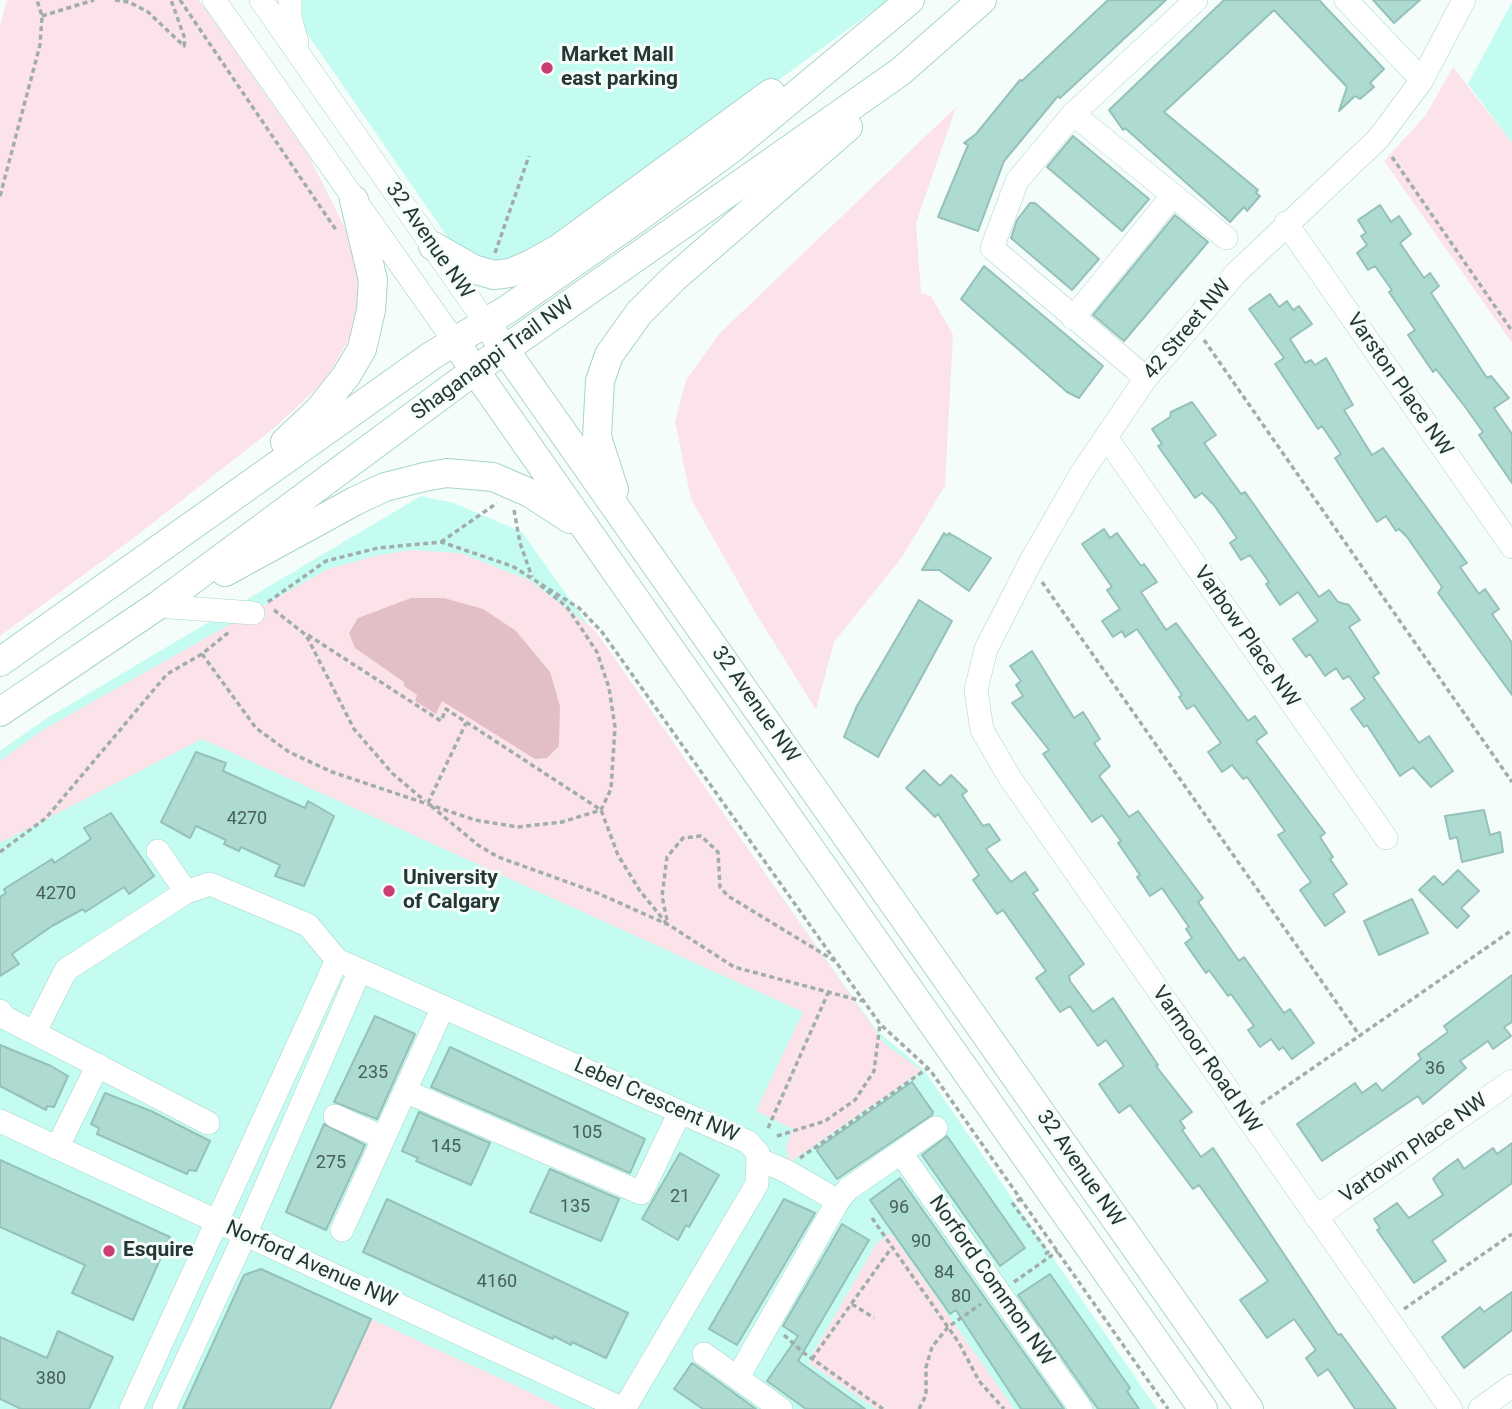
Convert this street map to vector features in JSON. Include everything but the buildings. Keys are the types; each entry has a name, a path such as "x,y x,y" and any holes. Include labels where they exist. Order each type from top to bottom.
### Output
{"main road":[{"name":"Shaganappi Trail NW","path":"0,662 455,342 562,273 721,157 910,0"},
{"name":"Shaganappi Trail NW","path":"0,712 157,606 474,372 900,72 982,0"},
{"path":"624,519 597,437 600,381 609,355 639,313 673,279 890,92 900,72"},
{"path":"433,246 473,270 494,275 510,273 558,248 785,83 818,76"},
{"path":"160,548 184,520 287,440 319,410 346,376 362,349 371,310 373,280 354,200"},
{"name":"32 Avenue NW","path":"486,323 1249,1409"},
{"name":"32 Avenue NW","path":"455,342 1203,1409"},
{"path":"157,606 256,556 355,500 386,487 424,477 474,474 502,480 530,493 582,526"}],"street":[{"name":"32 Avenue NW","path":"261,0 486,323"},
{"path":"290,0 289,16 301,58"},
{"path":"1146,378 992,248 1017,181 1073,114 1196,0"},
{"path":"1346,0 1422,80"},
{"name":"32 Avenue NW","path":"218,1 455,342"},
{"name":"42 Street NW","path":"976,704 978,673 986,649 1031,561 1106,437 1146,378 1236,273 1378,139 1422,80 1463,1"},
{"path":"1073,114 1226,238"},
{"path":"1073,318 1174,195"},
{"name":"Varston Place NW","path":"1286,223 1512,547"},
{"name":"Varbow Place NW","path":"1106,437 1385,838"},
{"path":"157,606 253,614"},
{"name":"Varmoor Road NW","path":"976,704 982,730 1010,778 1451,1409"},
{"path":"158,851 186,892"},
{"path":"35,1031 66,970 186,892 210,884 308,925 337,960 131,1409"},
{"name":"Lebel Crescent NW","path":"337,960 748,1142 758,1153 760,1160 757,1184 624,1409"},
{"path":"164,1409 245,1234 360,970"},
{"path":"342,1230 443,1007"},
{"path":"0,1011 4,1017 208,1123"},
{"path":"57,1148 98,1065"},
{"name":"Vartown Place NW","path":"1317,1217 1512,1081"},
{"path":"405,1091 641,1193 680,1112"},
{"path":"335,1116 384,1138"},
{"name":"Norford Avenue NW","path":"0,1121 624,1409"},
{"path":"738,1377 838,1201 849,1189 936,1128"},
{"name":"Norford Common NW","path":"901,1153 1080,1409"},
{"path":"760,1160 786,1171 838,1201"},
{"path":"704,1354 781,1409"},
{"path":"1480,1409 1512,1386"}],"path":[{"path":"0,196 40,45 42,16 37,0"},
{"path":"42,16 94,0"},
{"path":"115,0 129,2 148,12 184,46 185,39 171,0"},
{"path":"180,0 342,238"},
{"path":"493,259 529,156"},
{"path":"1392,157 1512,331"},
{"path":"1203,338 1512,782"},
{"path":"441,542 500,500"},
{"path":"202,654 256,728 289,752 332,772 475,820 518,827 562,822 601,810 611,789 615,755 613,706 604,671 597,652 567,607 533,579 520,543 514,501"},
{"path":"669,925 640,891 618,855 601,810 446,709 440,721 306,635 265,604 326,561 378,548 441,542 491,557 579,608 602,632 880,1024 928,1068 1168,1409"},
{"path":"1041,581 1360,1036"},
{"path":"0,852 46,818 167,674 202,654 253,614"},
{"path":"306,635 354,729 392,774 478,845 498,857 595,892 669,925 734,967 864,1001"},
{"path":"428,803 466,722"},
{"path":"669,925 662,896 667,857 683,838 701,836 718,852 720,887 728,896 836,962"},
{"path":"1245,1115 1512,930"},
{"path":"768,1128 828,993"},
{"path":"777,1136 825,1121 855,1100 873,1071 880,1024"},
{"path":"794,1162 928,1068"},
{"path":"1021,1199 1013,1204 1048,1252 1044,1255"},
{"path":"872,1218 948,1327 979,1381 1004,1409"},
{"path":"1388,1320 1512,1234"},
{"path":"812,1359 892,1247"},
{"path":"1006,1287 1058,1251"},
{"path":"919,1409 926,1395 926,1367 932,1347 948,1327 992,1297"},
{"path":"852,1304 874,1318"},
{"path":"769,1325 883,1409"}],"shaded area":[{"path":"7,0 199,0 310,158 355,248 361,282 353,332 325,381 273,429 131,540 0,636 0,25"},
{"path":"284,0 888,0 615,200 510,263 499,265 455,248"},
{"path":"1512,2 1512,143 1468,84"},
{"path":"1453,67 1512,143 1512,343 1384,161 1425,116"},
{"path":"956,107 916,223 921,293 931,296 953,335 945,486 902,557 834,642 816,710 755,612 691,499 675,422 686,380 720,333"},
{"name":"University of Calgary","path":"421,496 454,503 522,532 877,1031 924,1070 1157,1409 0,1409 0,751 44,720"},
{"path":"411,550 460,553 529,580 594,629 884,1043 922,1071 790,1162 786,1148 793,1129 756,1111 803,1012 202,739 0,843 0,761 43,730 328,569 379,555"},
{"path":"411,598 444,598 483,609 516,631 550,672 560,706 559,746 547,758 535,759 442,701 436,714 415,701 417,695 404,686 404,682 355,648 349,633 358,618"},
{"path":"891,1233 1014,1409 876,1409 808,1362 876,1244"},
{"path":"371,1319 519,1387 563,1409 330,1409"}],"place":[{"name":"Market Mall east parking","path":"547,68"},
{"name":"University of Calgary","path":"389,891"},
{"name":"Esquire","path":"109,1251"}]}
